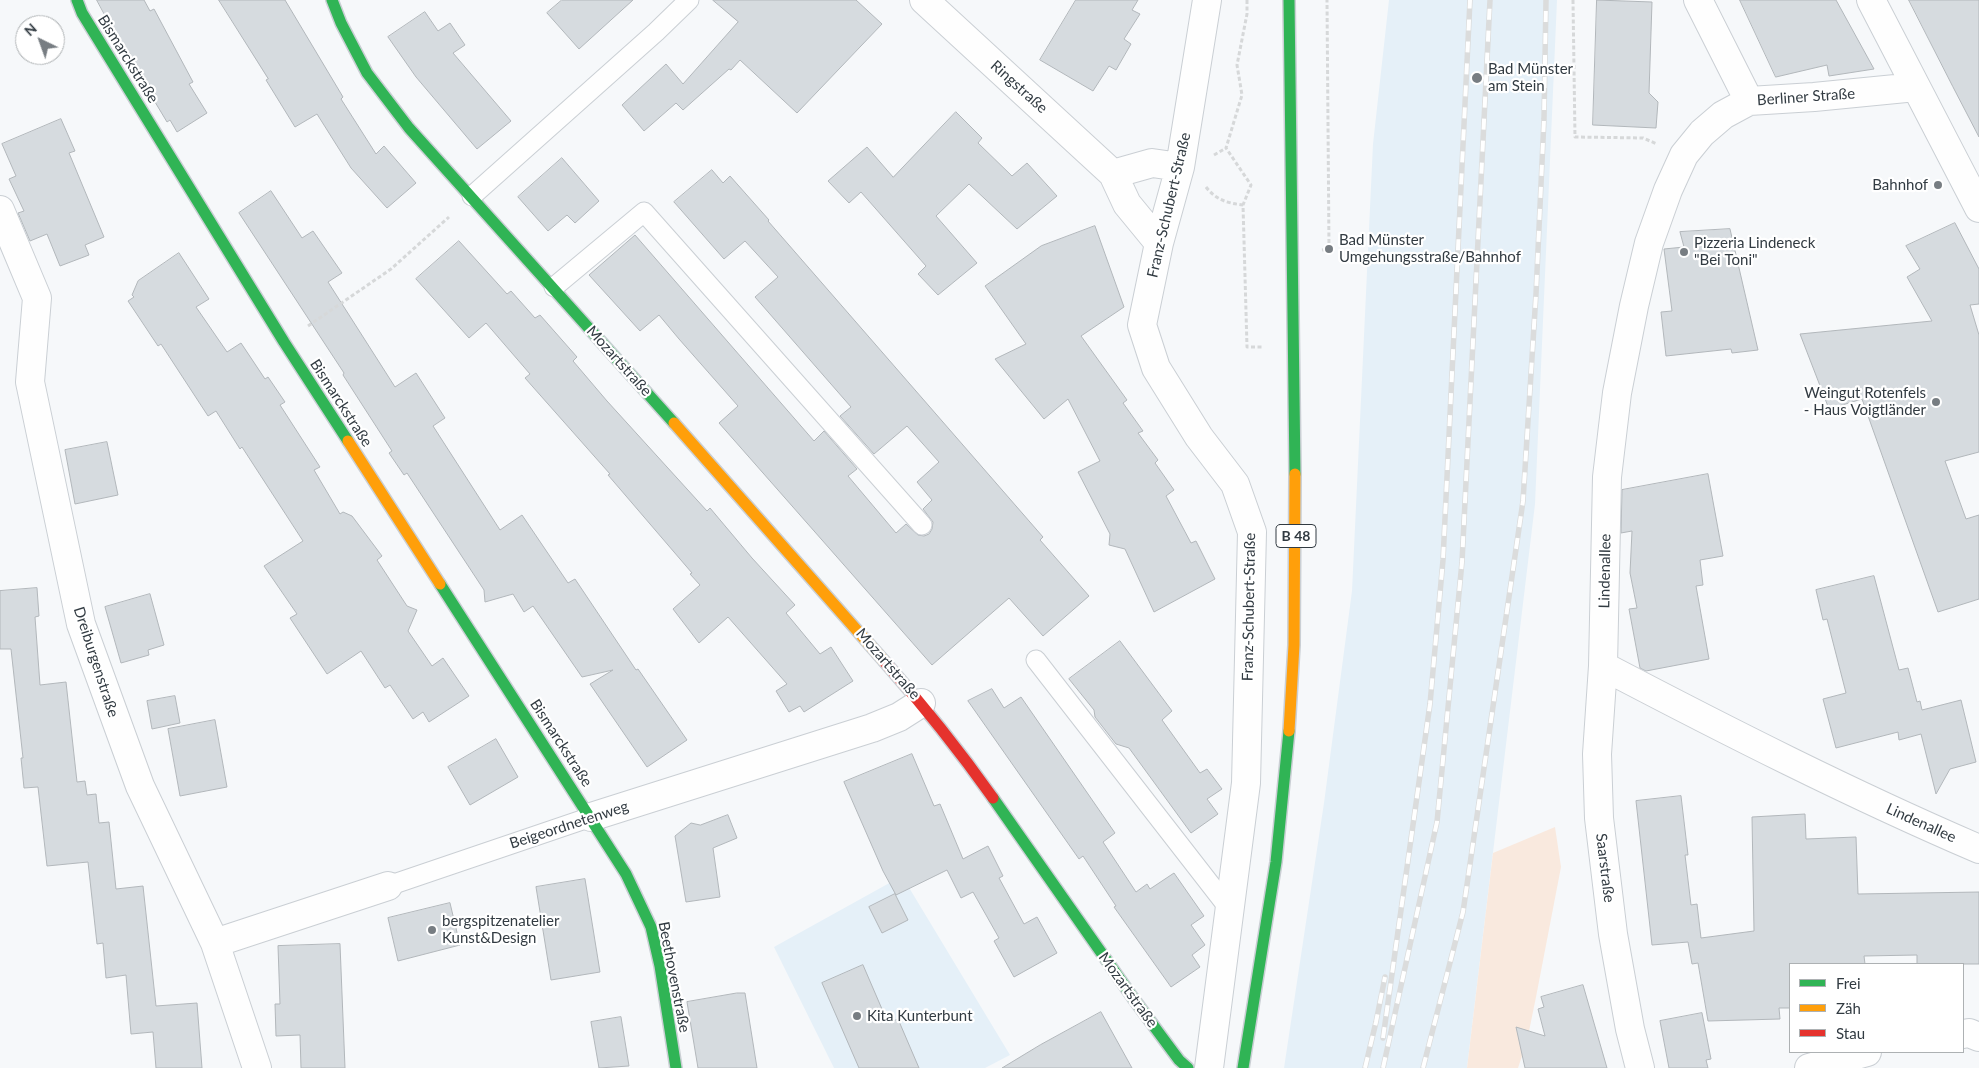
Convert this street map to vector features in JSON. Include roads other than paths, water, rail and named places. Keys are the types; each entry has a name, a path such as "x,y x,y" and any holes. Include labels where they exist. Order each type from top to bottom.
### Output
{"street":[{"name":"Bismarckstraße","path":"77,0 82,13 284,342 591,817"},
{"name":"Mozartstraße","path":"332,0 341,23 367,73 409,128 554,287 854,624 921,703 965,759 1133,998 1179,1060 1188,1068"},
{"name":"Ringstraße","path":"924,0 1113,174 1127,204 1159,243"},
{"name":"Franz-Schubert-Straße","path":"1207,0 1180,167 1159,243 1142,325 1156,368 1199,437 1235,484 1252,532 1246,783 1231,911 1209,1068"},
{"name":"B 48","path":"1243,1068 1276,862 1288,744 1294,645 1296,531 1289,0"},
{"name":"Berliner Straße","path":"1698,0 1749,101 1916,87"},
{"path":"1870,0 1916,87 1975,190"},
{"name":"Lindenallee","path":"1749,101 1723,114 1702,133 1684,155 1668,190 1649,243 1634,306 1617,394 1606,477 1603,666 1802,769 1899,814 1979,848"},
{"path":"1113,174 1152,163 1180,167"},
{"name":"Dreiburgenstraße","path":"0,210 37,298 30,382 81,624 140,786 215,943 257,1068"},
{"name":"Saarstraße","path":"1603,666 1597,754 1599,818 1613,934 1630,1029 1640,1068"},
{"name":"Beigeordnetenweg","path":"591,817 872,728 899,717 921,703"},
{"name":"Beethovenstraße","path":"591,817 626,874 651,927 660,966 676,1068"},
{"name":"Beigeordnetenweg","path":"215,943 388,886"},
{"path":"1964,1034 1969,1033 1979,1037"},
{"path":"1810,1068 1863,1053"}],"lane":[{"path":"472,196 656,32 689,0"},
{"path":"554,287 644,212 922,525"},
{"path":"1036,660 1231,911"},
{"name":"Beigeordnetenweg","path":"388,886 591,817"}],"railway":[{"path":"1383,1038 1430,704 1443,560 1470,0"},
{"path":"1383,1068 1437,822 1462,562 1490,0"},
{"path":"1423,1068 1463,912 1523,501 1536,294 1544,119 1546,0"},
{"path":"1365,1068 1385,977"}],"place":[{"name":"Bad Münster am Stein","path":"1477,78"},
{"name":"Bahnhof","path":"1938,185"},
{"name":"Bad Münster Umgehungsstraße/Bahnhof","path":"1329,249"},
{"name":"Pizzeria Lindeneck \"Bei Toni\"","path":"1684,252"},
{"name":"Weingut Rotenfels - Haus Voigtländer","path":"1936,402"},
{"name":"bergspitzenatelier Kunst&Design","path":"432,930"},
{"name":"Kita Kunterbunt","path":"857,1016"}]}
